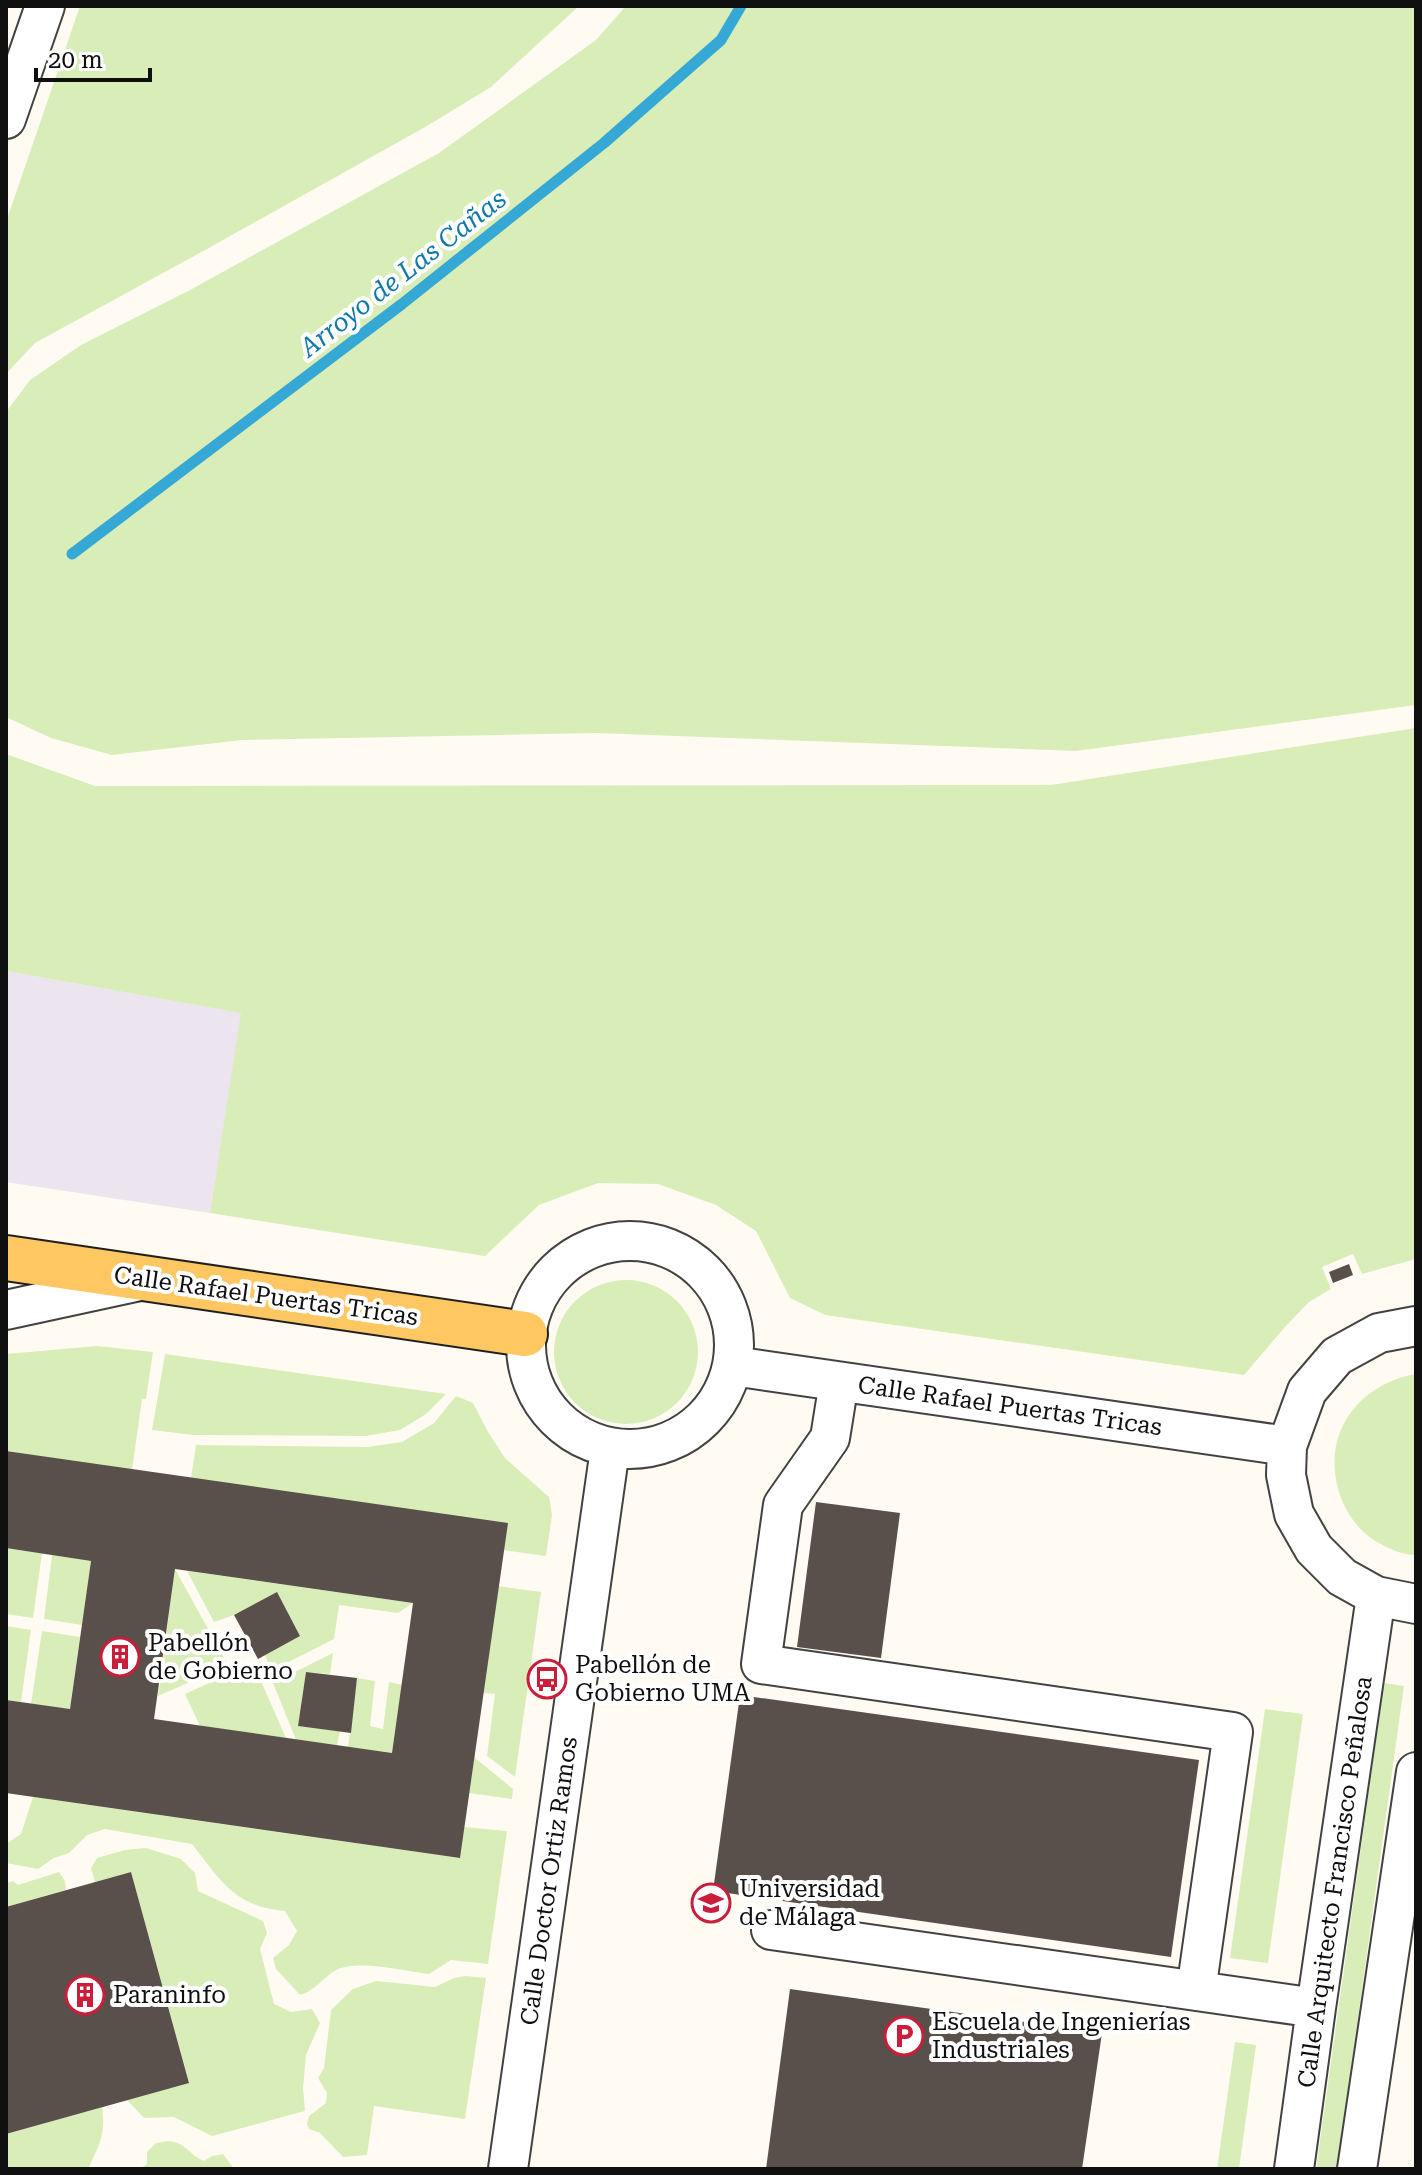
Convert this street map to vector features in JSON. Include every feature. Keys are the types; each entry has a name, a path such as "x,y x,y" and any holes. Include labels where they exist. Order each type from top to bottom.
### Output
{"main road":[{"name":"Calle Rafael Puertas Tricas","path":"6,1258 525,1334"}],"street":[{"path":"6,119 45,6"},
{"path":"644,1241 676,1251 703,1270 723,1297 733,1329 733,1366 723,1394 676,1441 643,1451 610,1449 574,1435 545,1409 528,1373 525,1334 534,1302 553,1274 580,1254 611,1242 644,1241"},
{"path":"6,1310 148,1279"},
{"path":"1416,1326 1379,1333 1337,1356 1307,1391 1287,1446 1286,1475 1294,1514 1314,1549 1342,1577 1376,1596 1416,1604"},
{"name":"Calle Rafael Puertas Tricas","path":"733,1366 1287,1446"},
{"path":"839,1382 830,1438 783,1505 761,1664 1233,1732 1196,1991"},
{"name":"Calle Doctor Ortiz Ramos","path":"508,2169 610,1449"},
{"name":"Calle Arquitecto Francisco Peñalosa","path":"1294,2169 1376,1596"},
{"path":"1357,2169 1416,1772"},
{"path":"771,1930 1316,2008"}],"shaded area":[{"path":"6,971 242,1013 210,1213 6,1182"}],"green space":[{"path":"80,6 579,6 491,87 427,126 35,343 6,374 6,222"},
{"path":"626,6 1416,6 1416,705 1076,751 596,733 242,740 112,755 51,738 6,717 6,412 30,380 81,345 190,290 439,153 596,40"},
{"path":"1416,728 1416,1259 1362,1274 1353,1254 1322,1267 1331,1289 1309,1302 1244,1375 825,1315 790,1298 756,1231 716,1205 658,1184 598,1183 539,1205 485,1256 210,1213 241,1013 6,971 6,754 95,786 1051,785"},
{"path":"626,1280 654,1285 677,1301 693,1324 698,1352 693,1380 677,1403 654,1419 626,1424 598,1419 575,1403 559,1380 554,1352 559,1324 575,1301 598,1285"},
{"path":"97,1346 153,1352 146,1399 142,1399 132,1470 6,1451 6,1354"},
{"path":"165,1354 446,1394 426,1414 400,1430 366,1436 193,1435 152,1430"},
{"path":"1416,1374 1416,1555 1390,1549 1375,1541 1353,1520 1339,1492 1335,1450 1340,1432 1361,1400 1377,1388"},
{"path":"456,1396 473,1403 505,1458 549,1497 552,1515 546,1556 503,1550 191,1478 196,1445 367,1447 402,1442 434,1423"},
{"path":"6,1548 42,1553 33,1618 6,1614"},
{"path":"52,1555 91,1561 82,1625 44,1619"},
{"path":"175,1569 228,1665 158,1696"},
{"path":"187,1571 413,1603 398,1613 339,1605 334,1639 271,1671 265,1655 300,1636 277,1593 214,1622"},
{"path":"498,1586 541,1592 515,1777 487,1756 495,1694 483,1693"},
{"path":"6,1626 31,1630 21,1702 6,1700"},
{"path":"42,1631 80,1637 70,1709 31,1704"},
{"path":"333,1653 330,1674 306,1672 298,1726 340,1731 337,1745 296,1740 273,1683"},
{"path":"253,1663 286,1738 200,1726 185,1694"},
{"path":"357,1678 375,1681 370,1726 383,1729 389,1682 402,1685 392,1753 348,1747"},
{"path":"1384,1683 1404,1686 1337,2169 1316,2169"},
{"path":"1265,1709 1303,1714 1268,1963 1230,1958"},
{"path":"474,1757 513,1789 512,1799 469,1793"},
{"path":"33,1797 459,1858 464,1827 507,1831 488,1964 451,1960 429,1974 351,1966 336,1970 300,1995 276,1969 273,1958 289,1945 297,1931 285,1911 241,1898 230,1890 192,1844 105,1829 87,1835 69,1853 54,1858 38,1869 6,1863 6,1844 21,1834"},
{"path":"146,1848 181,1859 195,1873 198,1891 263,1921 267,1933 260,1949 274,2004 291,2012 312,2009 320,2023 306,2055 303,2088 305,2111 212,2136 174,2117 144,2118 127,2100 189,2082 131,1872 95,1882 91,1868 97,1858"},
{"path":"59,1872 66,1890 6,1907 6,1883 13,1881 18,1885"},
{"path":"466,1976 486,1978 465,2119 374,2106 367,2155 343,2157 320,2133 309,2129 309,2116 326,2103 327,2093 318,2078 324,2068 331,2010 353,1989 376,1981 435,1987"},
{"path":"1235,2042 1256,2045 1239,2169 1217,2169"},
{"path":"102,2107 102,2133 88,2169 6,2169 6,2134"},
{"path":"169,2141 180,2144 204,2161 223,2154 232,2169 140,2169 147,2164 147,2152 156,2143"}],"building":[{"path":"1349,1264 1353,1275 1333,1283 1329,1272"},
{"name":"Pabellón de Gobierno","path":"6,1451 508,1523 460,1858 6,1793 6,1700 70,1709 91,1561 6,1548","holes":["175,1569 413,1603 392,1753 154,1719"]},
{"path":"816,1502 900,1513 881,1658 797,1647"},
{"path":"277,1592 300,1636 258,1659 234,1615"},
{"path":"306,1672 357,1678 351,1733 298,1726"},
{"path":"740,1695 1199,1760 1171,1957 713,1891"},
{"name":"Paraninfo","path":"131,1872 189,2083 6,2134 6,1907"},
{"path":"790,1989 1102,2033 1082,2169 766,2169"}],"waterway":[{"name":"Arroyo de Las Cañas","path":"72,554 402,304 604,143 721,40 741,6"}],"place":[{"name":"Pabellón de Gobierno","path":"120,1657"},
{"name":"Pabellón de Gobierno UMA","path":"547,1679"},
{"name":"Universidad de Málaga","path":"711,1903"},
{"name":"Paraninfo","path":"85,1995"},
{"name":"Escuela de Ingenierías Industriales","path":"904,2036"}]}
